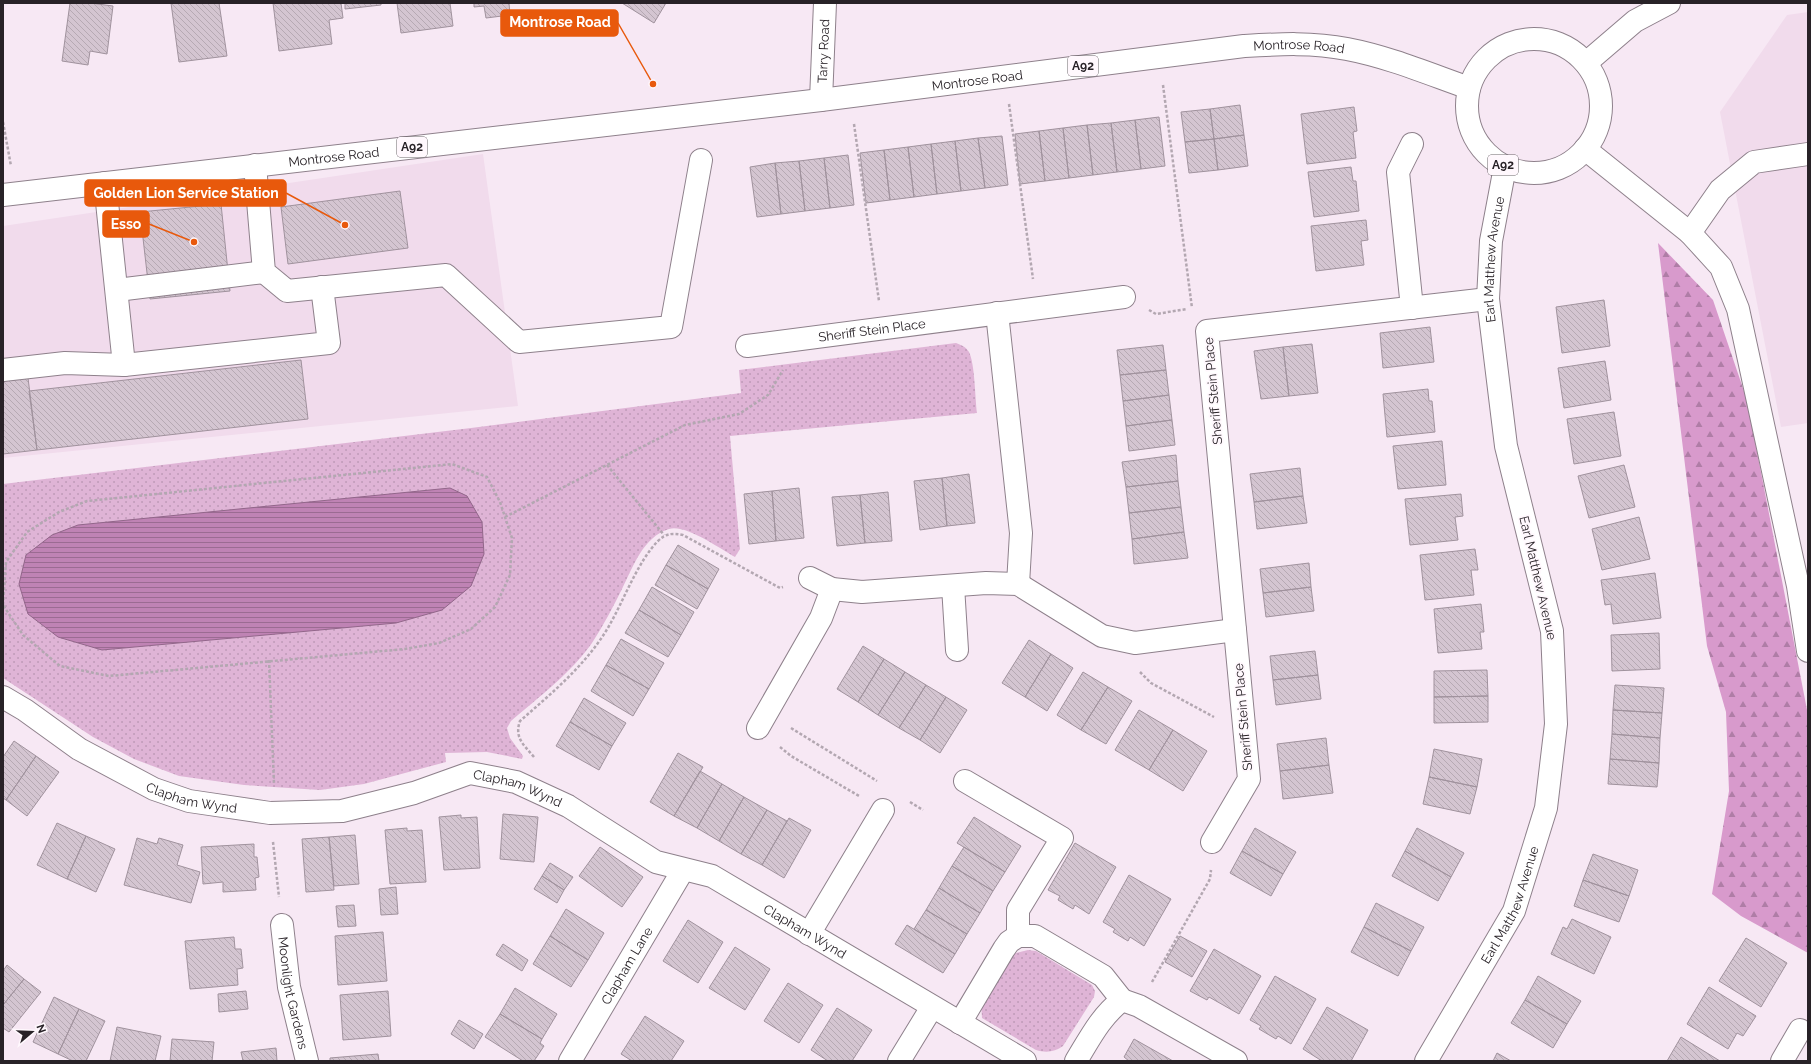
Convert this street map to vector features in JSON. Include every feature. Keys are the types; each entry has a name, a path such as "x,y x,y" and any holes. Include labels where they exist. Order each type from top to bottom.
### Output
{"street":[{"name":"Tarry Road","path":"821,100 825,3"},
{"path":"1586,63 1635,21 1669,3"},
{"name":"A92","path":"1530,38 1551,40 1570,49 1586,63 1597,83 1601,106 1597,129 1585,149 1569,164 1548,172 1526,173 1505,167 1486,153 1472,134 1466,112 1469,88 1477,68 1491,53 1510,43 1530,38"},
{"name":"Montrose Road","path":"10,194 821,100 850,95 1244,46 1291,43 1346,48 1383,58 1469,88"},
{"path":"1412,144 1398,172 1412,308"},
{"path":"1585,149 1690,233 1722,267 1738,309 1798,586 1808,651"},
{"path":"1690,233 1720,190 1754,162 1808,154"},
{"path":"255,165 264,272 287,291 446,275 519,342 671,327 701,160"},
{"name":"Earl Matthew Avenue","path":"1426,1061 1514,911 1546,808 1556,724 1552,631 1506,446 1488,299 1491,241 1505,167"},
{"path":"105,183 124,365"},
{"path":"116,290 264,272"},
{"path":"3,370 65,363 124,365 329,343 322,287"},
{"name":"Sheriff Stein Place","path":"747,346 1124,297"},
{"name":"Sheriff Stein Place","path":"1212,842 1249,779 1207,331 1488,299"},
{"path":"997,313 1021,533 1018,584"},
{"path":"810,578 832,589 862,592 986,583 1018,584 1102,636 1135,643 1235,630"},
{"path":"953,586 957,650"},
{"path":"763,721 821,618 832,589"},
{"name":"Clapham Wynd","path":"3,697 26,710 79,749 154,789 189,801 270,813 342,811 414,793 470,773 516,782 568,806 656,862 683,870 712,876 1025,1061"},
{"path":"965,781 1062,838 1018,910 1018,936"},
{"path":"808,934 883,810"},
{"name":"Clapham Lane","path":"570,1061 683,870"},
{"name":"Moonlight Gardens","path":"282,925 289,987 307,1061"},
{"path":"960,1022 1009,942 1018,936 1035,936 1103,976 1130,1003 1236,1061"},
{"path":"1076,1061 1101,1019 1110,1009 1130,1003"},
{"path":"899,1061 932,1007"},
{"path":"1782,1061 1800,1030"}],"path":[{"path":"1160,56 1192,309 1207,331"},
{"path":"1006,76 1037,308"},
{"path":"850,95 883,328"},
{"path":"3,122 10,194"},
{"path":"1124,297 1156,314 1192,309"},
{"path":"505,517 685,425 739,414 768,395 782,372 788,340"},
{"path":"452,464 486,477 500,502 505,517 512,538 510,575 495,607 471,629 439,643 405,649 109,676 60,666 23,635 3,605 6,562 27,532 59,512 87,501 452,464"},
{"path":"607,465 664,535"},
{"path":"540,793 540,765 519,739 517,730 520,721 563,683 588,657 609,626 637,573 653,547 664,535 684,535 780,588 810,578"},
{"path":"1135,667 1151,683 1224,723 1244,725"},
{"path":"763,721 882,784"},
{"path":"763,721 791,756 883,810"},
{"path":"909,801 923,810"},
{"path":"1130,1003 1210,879 1212,842"}],"shaded area":[{"path":"1808,12 1808,423 1781,427 1720,112 1787,15"},
{"path":"483,154 518,406 3,458 3,226"},
{"path":"956,343 966,348 971,357 974,373 977,413 730,436 740,549 735,557 703,538 676,528 660,533 652,539 635,562 619,596 584,654 565,675 511,721 507,728 510,738 523,756 522,759 487,752 445,753 446,762 364,784 320,790 244,785 179,776 134,759 93,737 3,678 3,484 471,428 741,393 739,370"},
{"path":"450,488 467,496 482,522 484,554 471,586 442,610 396,623 102,650 58,637 28,614 19,584 26,555 52,535 78,525"},
{"path":"1028,950 1036,951 1092,985 1095,991 1094,997 1063,1046 1054,1051 1047,1052 1036,1050 982,1018 981,1002 1012,954"}],"green space":[{"path":"1658,243 1713,300 1747,400 1808,715 1808,953 1741,916 1712,894 1729,791 1726,712 1707,646"}],"building":[{"path":"70,3 90,3 113,6 107,54 90,51 88,65 62,61"},
{"path":"171,3 219,3 227,56 179,62"},
{"path":"273,3 341,3 343,18 329,20 332,44 279,51"},
{"path":"345,3 381,3 381,5 345,9"},
{"path":"397,3 450,3 453,26 401,33"},
{"path":"474,3 509,3 510,15 486,18 484,6 474,7"},
{"path":"622,3 666,3 654,23"},
{"path":"1240,105 1244,135 1214,139 1210,109"},
{"path":"1354,107 1357,131 1353,132 1356,158 1307,164 1301,114"},
{"path":"1210,109 1214,139 1185,142 1181,112"},
{"path":"1159,117 1165,166 1141,169 1135,120"},
{"path":"1135,120 1141,169 1117,172 1111,123"},
{"path":"1111,123 1117,172 1093,175 1087,125"},
{"path":"1087,125 1093,175 1069,178 1063,128"},
{"path":"1063,128 1069,178 1045,181 1039,131"},
{"path":"1039,131 1045,181 1020,184 1015,134"},
{"path":"1244,135 1248,166 1218,170 1214,139"},
{"path":"1002,136 1008,185 985,188 978,138"},
{"path":"978,138 985,188 961,191 955,141"},
{"path":"1214,139 1218,170 1189,173 1185,142"},
{"path":"955,141 961,191 937,194 931,144"},
{"path":"931,144 937,194 914,197 908,147"},
{"path":"908,147 914,197 890,200 884,150"},
{"path":"884,150 890,200 866,203 860,153"},
{"path":"848,155 854,205 830,208 824,158"},
{"path":"824,158 830,208 805,211 799,161"},
{"path":"799,161 805,211 781,214 775,163"},
{"path":"775,163 781,214 757,217 750,167"},
{"path":"1351,167 1353,181 1356,181 1359,211 1314,217 1308,172"},
{"path":"400,191 408,248 288,264 281,207"},
{"path":"221,204 230,291 150,299 140,212"},
{"path":"1366,220 1368,240 1361,241 1364,265 1316,271 1311,226"},
{"path":"1604,300 1610,346 1562,353 1556,307"},
{"path":"1430,327 1434,362 1383,368 1380,333"},
{"path":"1312,344 1318,393 1289,396 1283,347"},
{"path":"1163,345 1166,370 1120,375 1117,350"},
{"path":"1283,347 1289,396 1261,399 1254,351"},
{"path":"301,360 308,419 37,450 29,391"},
{"path":"1605,361 1611,400 1564,408 1558,368"},
{"path":"1166,370 1169,395 1123,401 1120,375"},
{"path":"28,378 37,450 3,454 3,381"},
{"path":"1428,389 1429,401 1432,401 1435,432 1387,437 1383,394"},
{"path":"1169,395 1172,420 1126,426 1123,401"},
{"path":"1614,412 1621,456 1574,464 1567,419"},
{"path":"1172,420 1175,445 1129,451 1126,426"},
{"path":"1442,441 1446,485 1398,489 1393,446"},
{"path":"1176,455 1178,481 1126,487 1122,462"},
{"path":"1624,465 1635,507 1589,518 1578,476"},
{"path":"1300,468 1303,496 1254,502 1250,474"},
{"path":"969,474 975,523 947,526 942,478"},
{"path":"942,478 947,526 920,530 914,481"},
{"path":"1178,481 1181,507 1129,513 1126,487"},
{"path":"799,488 804,538 776,541 772,491"},
{"path":"772,491 776,541 749,544 744,494"},
{"path":"888,492 892,541 865,543 860,495"},
{"path":"1461,494 1463,516 1455,517 1458,540 1410,545 1405,499"},
{"path":"860,495 865,543 837,546 832,497"},
{"path":"1303,496 1307,523 1257,529 1254,502"},
{"path":"1181,507 1184,532 1132,539 1129,513"},
{"path":"1639,517 1650,559 1602,570 1592,529"},
{"path":"1184,532 1188,558 1134,564 1132,539"},
{"path":"678,545 719,569 708,589 666,565"},
{"path":"1475,549 1478,570 1471,570 1474,595 1425,600 1420,555"},
{"path":"1309,563 1311,587 1263,593 1260,569"},
{"path":"666,565 708,589 697,609 655,585"},
{"path":"1655,573 1661,618 1613,624 1611,604 1605,605 1601,580"},
{"path":"652,587 694,612 681,635 639,610"},
{"path":"1311,587 1314,611 1266,617 1263,593"},
{"path":"1481,604 1484,632 1480,632 1482,649 1438,653 1434,609"},
{"path":"639,610 681,635 668,657 625,633"},
{"path":"1659,633 1660,669 1612,671 1611,635"},
{"path":"621,639 664,663 649,689 606,665"},
{"path":"1029,640 1051,654 1025,697 1002,683"},
{"path":"863,646 884,659 858,702 837,689"},
{"path":"1315,651 1318,675 1273,680 1270,656"},
{"path":"1051,654 1073,668 1047,711 1025,697"},
{"path":"884,659 905,672 878,715 858,702"},
{"path":"606,665 649,689 633,716 591,691"},
{"path":"1487,670 1488,696 1434,697 1434,671"},
{"path":"905,672 926,685 899,728 878,715"},
{"path":"1083,672 1108,687 1081,730 1057,715"},
{"path":"1318,675 1321,699 1276,705 1273,680"},
{"path":"926,685 946,697 920,740 899,728"},
{"path":"1615,685 1664,688 1662,713 1613,710"},
{"path":"1108,687 1132,701 1106,744 1081,730"},
{"path":"1488,696 1488,722 1434,723 1434,697"},
{"path":"946,697 967,710 940,753 920,740"},
{"path":"584,698 626,723 612,746 570,722"},
{"path":"1139,710 1173,730 1149,770 1115,750"},
{"path":"1613,710 1662,713 1660,738 1612,734"},
{"path":"570,722 612,746 599,770 556,746"},
{"path":"1173,730 1207,751 1183,791 1149,770"},
{"path":"1612,734 1660,738 1659,763 1610,759"},
{"path":"1326,738 1329,765 1280,771 1277,744"},
{"path":"14,741 36,756 6,800 3,798 3,757"},
{"path":"1434,749 1482,759 1477,787 1429,777"},
{"path":"678,753 703,767 674,816 650,802"},
{"path":"36,756 59,772 27,816 6,800"},
{"path":"1610,759 1659,763 1657,787 1608,784"},
{"path":"1329,765 1333,793 1283,799 1280,771"},
{"path":"700,771 722,784 697,828 674,816"},
{"path":"1429,777 1477,787 1470,814 1423,804"},
{"path":"722,784 744,797 719,841 697,828"},
{"path":"744,797 767,810 741,854 719,841"},
{"path":"767,810 787,821 762,865 741,854"},
{"path":"503,814 538,817 534,862 500,859"},
{"path":"461,815 461,818 477,817 480,868 444,870 439,817"},
{"path":"974,817 1021,846 1005,872 957,843"},
{"path":"789,818 811,830 784,878 762,865"},
{"path":"57,823 86,836 67,879 37,865"},
{"path":"407,828 407,831 422,830 426,882 390,884 385,830"},
{"path":"1255,828 1296,852 1283,874 1242,851"},
{"path":"1417,828 1464,853 1451,877 1405,851"},
{"path":"355,835 359,884 334,886 329,837"},
{"path":"86,836 115,849 96,892 67,879"},
{"path":"329,837 334,890 306,892 302,839"},
{"path":"137,838 157,844 159,838 183,845 177,865 200,872 191,903 124,885"},
{"path":"1075,843 1116,867 1089,914 1075,905 1073,909 1058,900 1060,896 1048,890"},
{"path":"254,844 254,857 257,857 259,877 255,878 256,890 223,892 223,882 203,884 201,847"},
{"path":"600,847 643,877 622,907 579,876"},
{"path":"964,847 1005,872 993,891 952,866"},
{"path":"1242,851 1283,874 1271,896 1230,873"},
{"path":"1405,851 1451,877 1438,901 1392,876"},
{"path":"1593,854 1638,870 1629,896 1583,880"},
{"path":"550,863 573,877 564,890 542,876"},
{"path":"952,866 993,891 980,913 939,888"},
{"path":"1129,875 1171,899 1144,946 1130,937 1128,941 1113,932 1115,929 1103,922"},
{"path":"542,876 564,890 557,903 534,889"},
{"path":"1583,880 1629,896 1619,922 1574,906"},
{"path":"396,887 398,914 381,915 379,889"},
{"path":"939,888 980,913 967,934 926,910"},
{"path":"1376,903 1424,927 1411,951 1364,927"},
{"path":"354,905 356,926 338,927 336,906"},
{"path":"566,909 604,933 588,960 550,936"},
{"path":"926,910 967,934 955,954 914,929"},
{"path":"1572,919 1611,937 1594,974 1551,954 1563,927 1567,929"},
{"path":"688,920 723,942 698,983 663,961"},
{"path":"907,925 955,954 943,973 895,944"},
{"path":"1364,927 1411,951 1398,976 1351,952"},
{"path":"383,932 387,981 338,985 335,936"},
{"path":"550,936 588,960 571,987 533,964"},
{"path":"1180,936 1207,951 1192,977 1165,962"},
{"path":"234,937 235,949 241,949 243,968 237,969 238,985 190,989 185,941"},
{"path":"1746,938 1787,963 1761,1007 1719,981"},
{"path":"503,944 528,960 522,971 496,955"},
{"path":"735,947 770,969 745,1010 709,988"},
{"path":"1214,949 1261,976 1239,1014 1209,997 1207,1000 1190,991"},
{"path":"7,965 24,979 3,1005 3,971"},
{"path":"1275,976 1316,999 1291,1044 1278,1036 1276,1039 1259,1029 1261,1026 1250,1020"},
{"path":"1538,976 1581,1001 1567,1024 1525,1000"},
{"path":"24,979 41,992 9,1032 3,1028 3,1005"},
{"path":"788,983 823,1005 799,1043 764,1021"},
{"path":"1709,987 1756,1016 1743,1036 1737,1033 1728,1049 1687,1024"},
{"path":"515,988 557,1014 542,1039 500,1014"},
{"path":"246,991 248,1009 219,1012 218,994"},
{"path":"388,991 391,1036 343,1040 340,995"},
{"path":"54,997 79,1009 58,1054 33,1042"},
{"path":"1525,1000 1567,1024 1553,1048 1511,1023"},
{"path":"1327,1007 1368,1030 1351,1061 1322,1061 1303,1049"},
{"path":"837,1008 872,1030 852,1061 828,1061 811,1050"},
{"path":"79,1009 105,1021 86,1061 73,1061 58,1054"},
{"path":"500,1014 542,1039 540,1043 544,1046 534,1061 523,1061 485,1037"},
{"path":"645,1016 684,1041 671,1061 632,1061 621,1054"},
{"path":"459,1020 483,1034 474,1049 451,1034"},
{"path":"117,1027 161,1036 155,1061 110,1061"},
{"path":"1681,1037 1720,1061 1667,1061"},
{"path":"172,1039 214,1042 212,1061 170,1061"},
{"path":"1134,1039 1173,1061 1129,1061 1124,1057"},
{"path":"276,1048 277,1061 243,1061 241,1052"},
{"path":"1497,1053 1511,1061 1493,1061"},
{"path":"378,1054 379,1061 330,1061 330,1058"}],"place":[{"name":"Montrose Road","path":"653,84"},
{"name":"Golden Lion Service Station","path":"345,225"},
{"name":"Esso","path":"194,242"}]}
